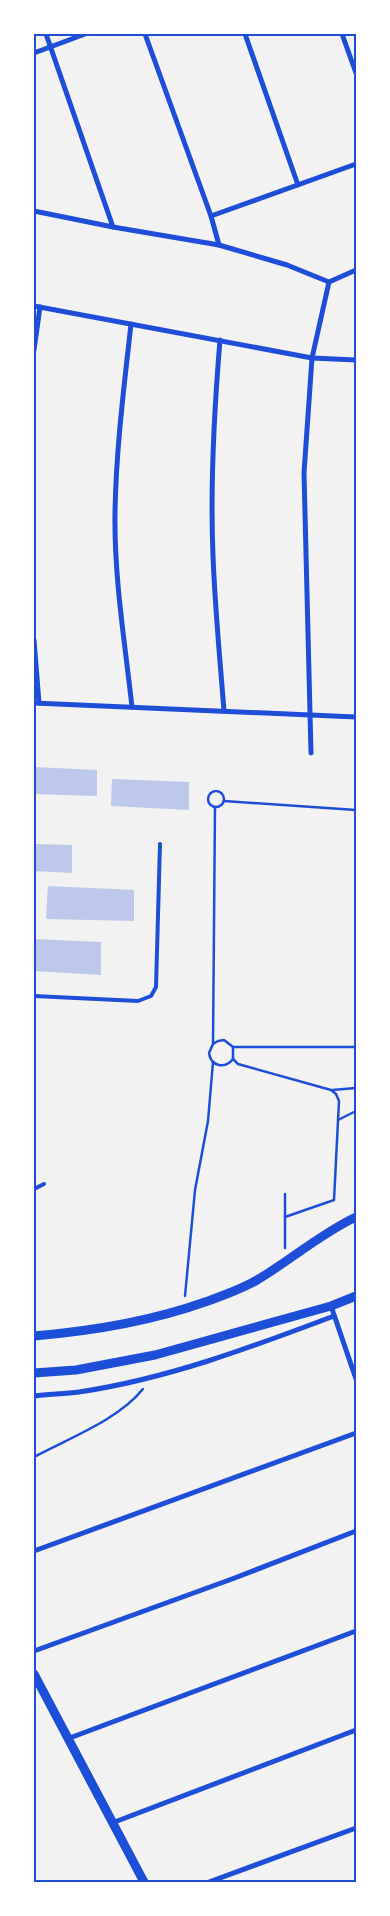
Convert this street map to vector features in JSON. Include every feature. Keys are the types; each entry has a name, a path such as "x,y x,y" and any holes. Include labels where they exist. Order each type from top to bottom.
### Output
{"street":[{"path":"46,34 113,227"},
{"path":"34,53 85,34"},
{"path":"145,34 211,216 219,245"},
{"path":"245,34 298,185"},
{"path":"342,34 356,73"},
{"path":"211,216 356,164"},
{"path":"34,211 219,245 287,266 328,282 356,270"},
{"path":"311,753 304,474 312,358 328,282"},
{"path":"34,306 312,358 356,360"},
{"path":"34,350 40,307"},
{"path":"131,324 120,424 115,514 118,575 132,707"},
{"path":"220,340 214,409 212,498 213,556 224,711"},
{"path":"34,640 36,703 356,717"},
{"path":"34,1336 103,1328 148,1320 184,1310 228,1294 256,1281 314,1240 356,1217"},
{"path":"34,1374 76,1370 156,1355 331,1306 356,1296"},
{"path":"331,1306 356,1379"},
{"path":"34,1396 80,1392 153,1376 246,1349 334,1316"},
{"path":"34,1551 356,1434"},
{"path":"34,1651 232,1579 356,1531"},
{"path":"67,1739 356,1631"},
{"path":"34,1674 144,1882"},
{"path":"112,1823 356,1730"},
{"path":"209,1882 356,1828"}],"lane":[{"path":"34,996 138,1001 151,996 156,987 160,844"},
{"path":"34,1189 44,1184"}],"path":[{"path":"219,791 222,793 224,801 219,807 215,807 211,806 207,797 211,792 219,791"},
{"path":"224,801 356,810"},
{"path":"184,1310 195,1190 208,1121 213,1062 209,1053 213,1044 215,807"},
{"path":"213,1044 224,1040 233,1048 356,1047"},
{"path":"213,1062 224,1066 229,1064 233,1059 233,1048"},
{"path":"233,1059 238,1064 331,1090 356,1088"},
{"path":"285,1217 334,1200 339,1101 336,1094 331,1090"},
{"path":"338,1120 356,1111"},
{"path":"285,1194 285,1262"},
{"path":"34,1457 103,1421 135,1399 153,1376"}],"building":[{"path":"34,767 97,770 97,796 34,794"},
{"path":"112,779 189,782 189,810 111,806"},
{"path":"34,844 72,845 72,873 34,871"},
{"path":"48,886 134,890 134,921 46,919"},
{"path":"34,939 101,942 101,975 34,971"}]}
